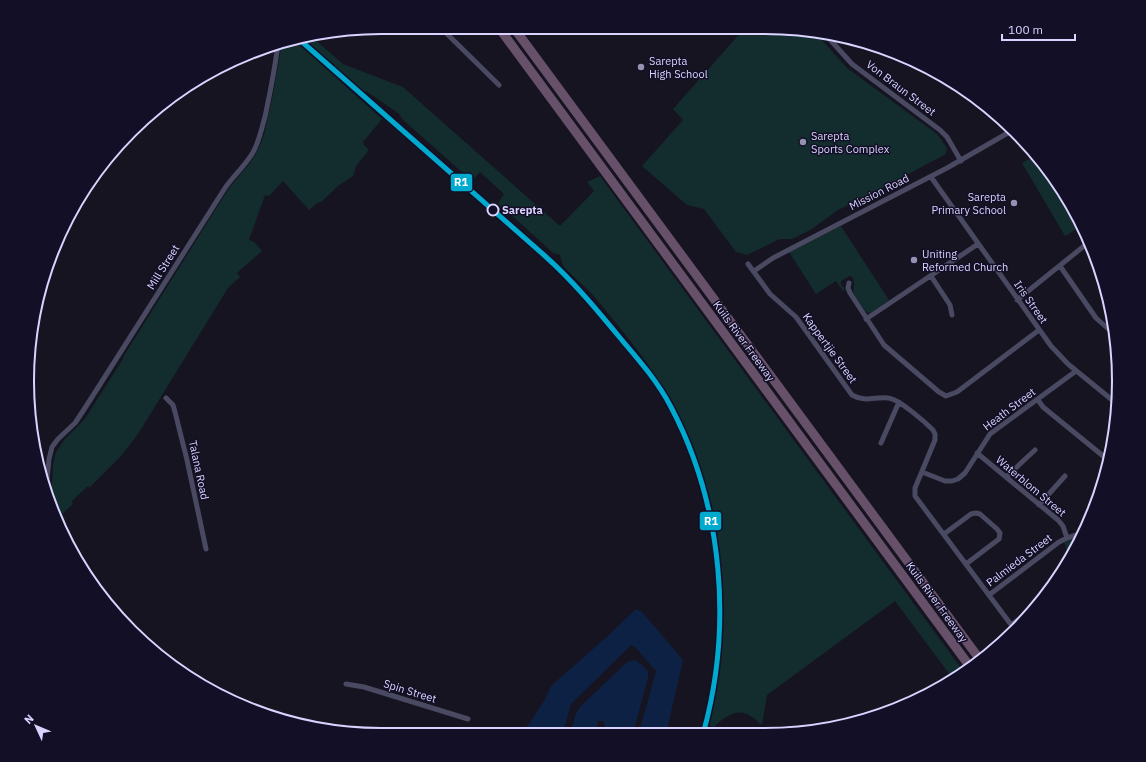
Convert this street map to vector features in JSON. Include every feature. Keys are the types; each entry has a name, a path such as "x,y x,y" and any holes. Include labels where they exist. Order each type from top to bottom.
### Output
{"highway":[{"name":"Kuils River Freeway","path":"503,34 967,663"},
{"name":"Kuils River Freeway","path":"518,34 977,655"}],"street":[{"path":"447,34 499,84"},
{"name":"Von Braun Street","path":"831,41 852,64 940,130 947,137 961,161"},
{"name":"Mill Street","path":"47,476 49,455 55,443 75,423 86,408 225,188 246,162 254,149 259,138 266,108 277,50"},
{"name":"Mission Road","path":"754,271 773,258 931,177 1007,133"},
{"name":"Iris Street","path":"931,177 1017,300 1056,352 1076,371 1111,399"},
{"path":"866,319 978,244"},
{"path":"1017,300 1085,246"},
{"name":"Kappertjie Street","path":"748,264 770,294 796,317 852,395 857,398 865,399 887,398 898,402 932,429 935,434 935,440 915,488 915,496 1011,625"},
{"path":"1060,266 1093,313 1108,328"},
{"path":"931,276 950,305 952,315"},
{"path":"849,283 848,288 850,293 884,345 939,392 946,396 953,395 1039,330"},
{"name":"Heath Street","path":"922,472 945,481 952,481 965,474 990,434 1076,371"},
{"name":"Talana Road","path":"166,398 173,405 176,412 188,460 206,550"},
{"path":"1038,400 1043,407 1103,456"},
{"path":"881,443 898,402"},
{"path":"1006,477 1035,450"},
{"name":"Waterblom Street","path":"977,454 1060,522 1067,538"},
{"path":"1039,505 1065,476"},
{"path":"944,534 974,513 980,514 999,530 1000,535 997,541 966,564"},
{"name":"Palmieda Street","path":"988,595 1053,546 1067,538 1075,535"},
{"name":"Spin Street","path":"346,684 364,687 468,719"}],"green space":[{"name":"Sarepta Sports Complex","path":"739,34 810,37 821,39 847,68 937,134 947,148 946,154 838,210 812,229 792,239 780,239 747,255 736,252 704,209 687,205 642,166 683,120 673,109"},
{"path":"316,40 343,64 403,87 560,226 594,191 587,182 600,176 961,668 950,675 895,601 767,695 762,725 747,714 737,713 732,714 722,720 714,727 708,725 720,650 720,575 708,501 697,464 679,419 669,400 635,347 592,294 564,268 560,255 553,253 498,203 504,194 480,172 472,181 402,119 398,113 366,91 363,94 304,43"},
{"path":"299,44 382,119 363,142 369,150 356,166 353,176 338,186 320,203 318,202 309,210 283,181 269,196 265,195 249,240 254,242 262,251 237,273 240,277 228,288 138,434 121,456 89,488 88,486 72,501 73,504 61,515 52,491 53,464 56,452 64,440 84,420 229,188 250,163 257,152 264,135 281,49"},
{"path":"1031,158 1054,188 1076,229 1065,236 1022,163"},
{"path":"841,226 889,300 872,312 868,313 865,311 853,293 854,283 853,278 850,276 841,281 841,284 845,290 843,291 836,281 816,294 789,252"},
{"path":"1074,538 1067,552 1064,542"}],"water":[{"path":"636,609 642,612 683,660 667,728 640,728 656,671 635,647 631,645 571,704 564,728 525,728 530,723 545,699 551,686"},
{"path":"635,660 648,671 648,678 634,728 605,728 603,721 598,721 597,728 572,728 576,713 580,707 627,662"}],"transit line":[{"name":"R1","path":"304,43 565,275 635,355 666,398 689,445 702,485 712,526 718,568 720,610 718,652 712,693 704,728"}],"place":[{"name":"Sarepta High School","path":"641,67"},
{"name":"Sarepta Sports Complex","path":"803,142"},
{"name":"Sarepta Primary School","path":"1014,203"},
{"name":"Sarepta","path":"493,210"},
{"name":"Uniting Reformed Church","path":"914,260"}]}
